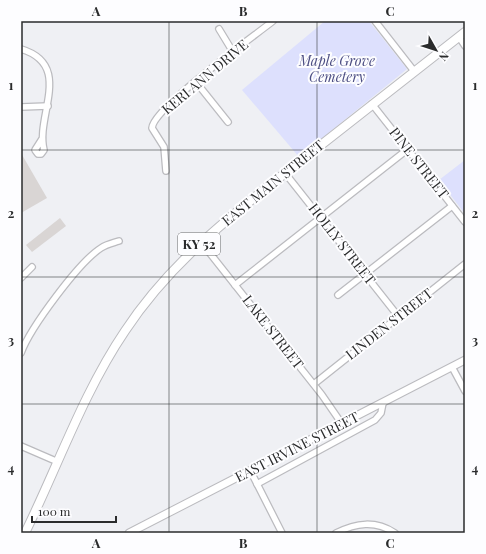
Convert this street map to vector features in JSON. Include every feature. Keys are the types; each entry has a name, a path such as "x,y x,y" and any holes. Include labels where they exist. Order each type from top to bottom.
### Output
{"main road":[{"name":"EAST MAIN STREET","path":"25,533 93,385 124,331 166,277 200,242 285,172 462,35"}],"street":[{"name":"KERI ANN DRIVE","path":"166,171 166,152 160,139 152,128 154,120 170,102 273,21"},
{"path":"375,21 414,71"},
{"path":"219,29 233,52"},
{"path":"462,35 465,46"},
{"path":"21,49 33,54 45,68 50,87 42,139"},
{"path":"196,82 228,122"},
{"name":"PINE STREET","path":"372,104 465,222"},
{"path":"21,107 48,106"},
{"path":"235,285 408,149"},
{"name":"HOLLY STREET","path":"285,172 322,217 398,316"},
{"path":"338,295 452,206"},
{"path":"21,353 29,337 64,286 100,248 119,241"},
{"name":"LAKE STREET","path":"200,242 314,384 342,424"},
{"name":"LINDEN STREET","path":"314,384 465,264"},
{"path":"21,278 32,267"},
{"name":"EAST IRVINE STREET","path":"129,533 465,360"},
{"path":"452,367 465,391"},
{"path":"257,484 375,420 381,414 383,403"},
{"path":"21,446 58,462"},
{"path":"250,470 282,533"},
{"path":"336,533 356,525 370,523 384,526 395,533"}],"green space":[{"name":"Maple Grove Cemetery","path":"325,21 369,21 407,69 299,157 242,90"},
{"path":"465,160 465,214 439,180"}],"building":[{"path":"21,153 47,198 21,213"},
{"path":"60,218 66,226 32,252 26,245"}]}
